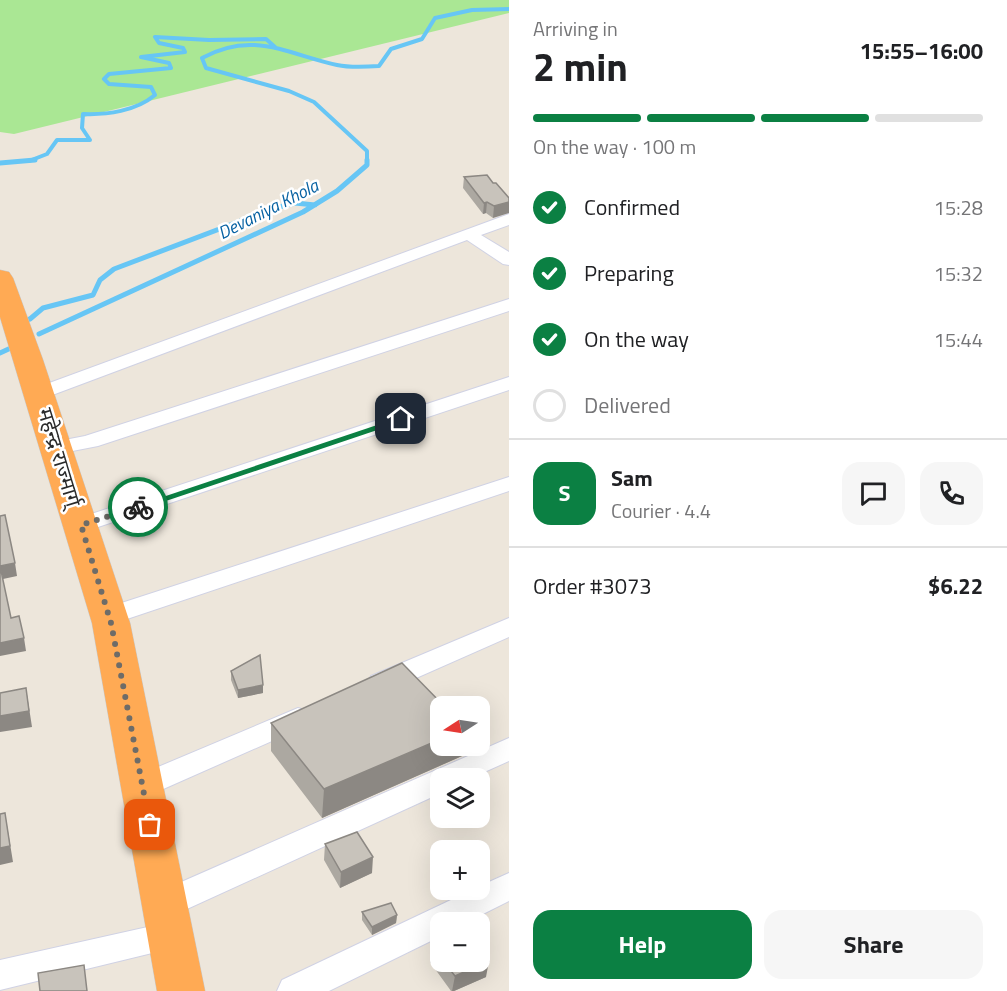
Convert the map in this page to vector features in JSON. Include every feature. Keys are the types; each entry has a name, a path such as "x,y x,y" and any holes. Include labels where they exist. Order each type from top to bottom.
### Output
{"highway":[{"name":"महेन्द्र राज्मार्ग्","path":"5,296 34,376 109,616 181,991"}],"street":[{"path":"34,376 470,235 509,219"},
{"path":"470,235 509,260"},
{"path":"57,448 90,441 509,305"},
{"path":"81,525 509,383"},
{"path":"109,616 509,484"},
{"path":"358,692 509,627"},
{"path":"142,786 326,706"},
{"path":"467,768 509,749"},
{"path":"0,975 168,920 430,785"},
{"path":"294,991 374,954 509,886"}],"green space":[{"path":"0,0 509,0 509,13 14,134 0,132"}],"building":[{"path":"487,175 509,198 509,202 494,206 487,202 484,203 464,177"},
{"path":"5,515 15,563 0,566 0,516"},
{"path":"0,566 11,618 19,616 24,638 0,643"},
{"path":"260,655 263,685 238,690 231,671"},
{"path":"402,663 434,696 430,696 430,744 324,789 271,723"},
{"path":"26,688 29,711 0,716 0,693"},
{"path":"5,813 10,846 0,848 0,814"},
{"path":"357,832 373,857 341,872 325,844"},
{"path":"391,903 397,915 372,927 362,912"},
{"path":"84,965 87,991 40,991 38,973"},
{"path":"452,972 464,972 455,976"}],"waterway":[{"name":"Devaniya Khola","path":"314,205 337,191 367,165 367,151 314,102 289,91 206,68 202,58 220,50 254,45 342,66 379,66 391,49 422,39 435,18 472,10 509,9"},
{"path":"31,160 47,154 57,140 90,140 82,128 83,114 121,111 139,105 155,95 151,87 109,84 104,79 109,74 171,68 169,63 141,57 185,52 183,48 159,43 155,37 209,40 266,39 275,47"},
{"path":"0,163 31,160"},
{"path":"31,160 35,160"},
{"path":"19,322 30,319 43,308 93,295 100,280 114,269 275,208 295,203 314,205"},
{"name":"Devaniya Khola","path":"39,334 314,205"},
{"name":"Devaniya Khola","path":"0,353 13,347"}],"way so far":[{"path":"138,507 81,525 111,623 150,825"}],"route":[{"path":"138,507 401,419"}]}
